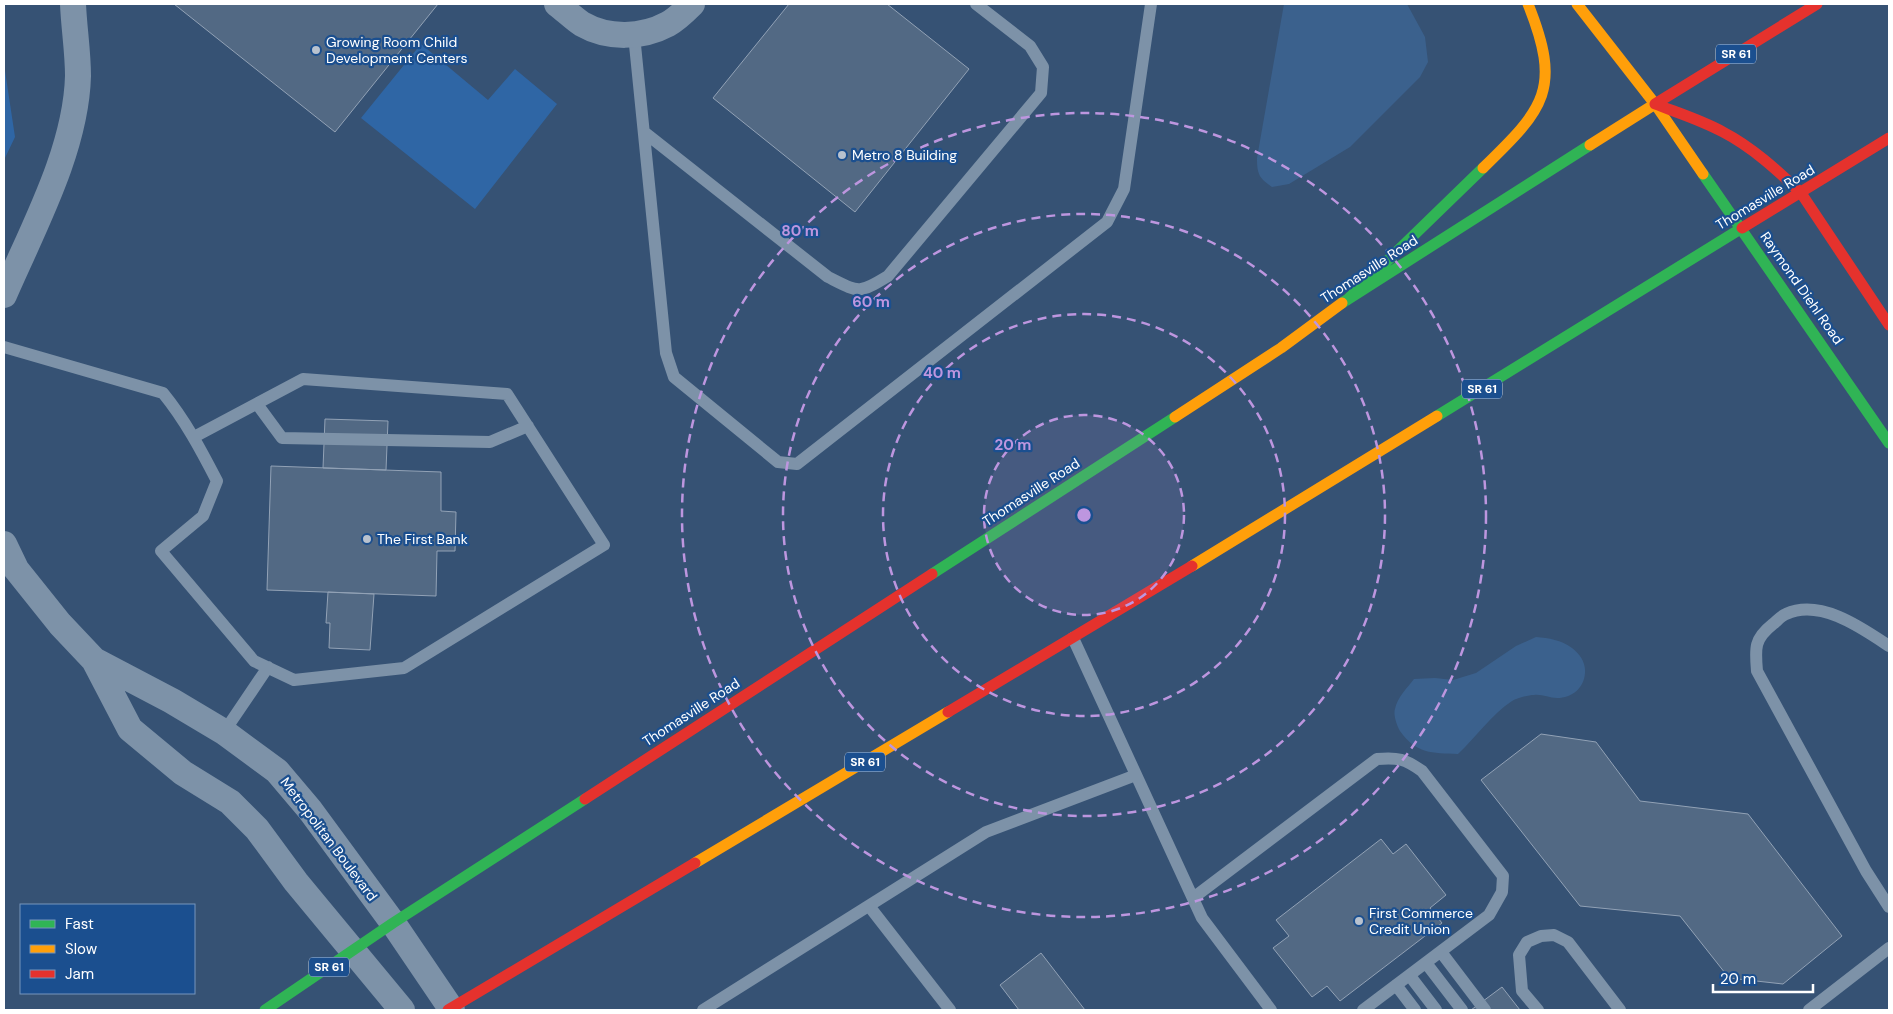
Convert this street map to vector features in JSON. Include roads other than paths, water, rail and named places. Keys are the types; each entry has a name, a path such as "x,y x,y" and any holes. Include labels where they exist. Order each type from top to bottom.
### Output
{"main road":[{"path":"1347,300 1532,119 1543,95 1547,72 1543,43 1528,4"},
{"name":"Raymond Diehl Road","path":"1577,4 1655,104 1889,443"},
{"name":"Thomasville Road","path":"265,1010 393,923 1280,348 1347,300 1655,104 1817,4"},
{"path":"1655,104 1705,123 1732,137 1759,155 1801,193 1889,325"},
{"name":"Thomasville Road","path":"451,1010 1250,532 1889,138"}],"street":[{"path":"4,296 58,170 70,135 78,76 73,4"},
{"path":"557,4 581,23 594,30 616,35 634,35 649,32 668,24 692,4"},
{"name":"Metropolitan Boulevard","path":"4,544 16,569 60,624 94,660 130,729 183,773 230,802 257,829 296,882 402,1010"},
{"name":"Metropolitan Boulevard","path":"94,660 172,700 224,732 277,771 310,810 393,923 451,1010"}],"lane":[{"path":"644,132 828,277 856,291 869,288 888,276 1040,93 1043,67 1030,46 976,4"},
{"path":"634,35 666,353 674,377 778,462 797,464 1107,222 1124,189 1150,4"},
{"path":"4,347 163,393 194,437 217,481 203,516 161,551 254,661 294,680 404,668 604,545 507,394 304,379 194,437"},
{"path":"256,404 282,438 490,442 528,426"},
{"path":"1889,646 1832,614 1815,610 1800,610 1785,614 1764,631 1755,647 1757,671 1866,871 1889,907"},
{"path":"1074,638 1202,918 1270,1010"},
{"path":"224,732 268,668"},
{"path":"1193,898 1377,759 1396,757 1410,762 1422,771 1503,876 1502,892 1489,916 1363,1010"},
{"path":"703,1010 986,832 1136,775"},
{"path":"869,906 950,1010"},
{"path":"1538,1010 1522,991 1519,955 1527,942 1541,936 1554,936 1568,942 1620,1010"},
{"path":"1809,1010 1889,948"},
{"path":"1441,952 1485,1010"},
{"path":"1426,963 1462,1010"},
{"path":"1410,976 1436,1010"},
{"path":"1396,985 1415,1010"}],"place":[{"name":"Growing Room Child Development Centers","path":"316,50"},
{"name":"Metro 8 Building","path":"842,155"},
{"name":"The First Bank","path":"367,539"},
{"name":"First Commerce Credit Union","path":"1359,921"}]}
